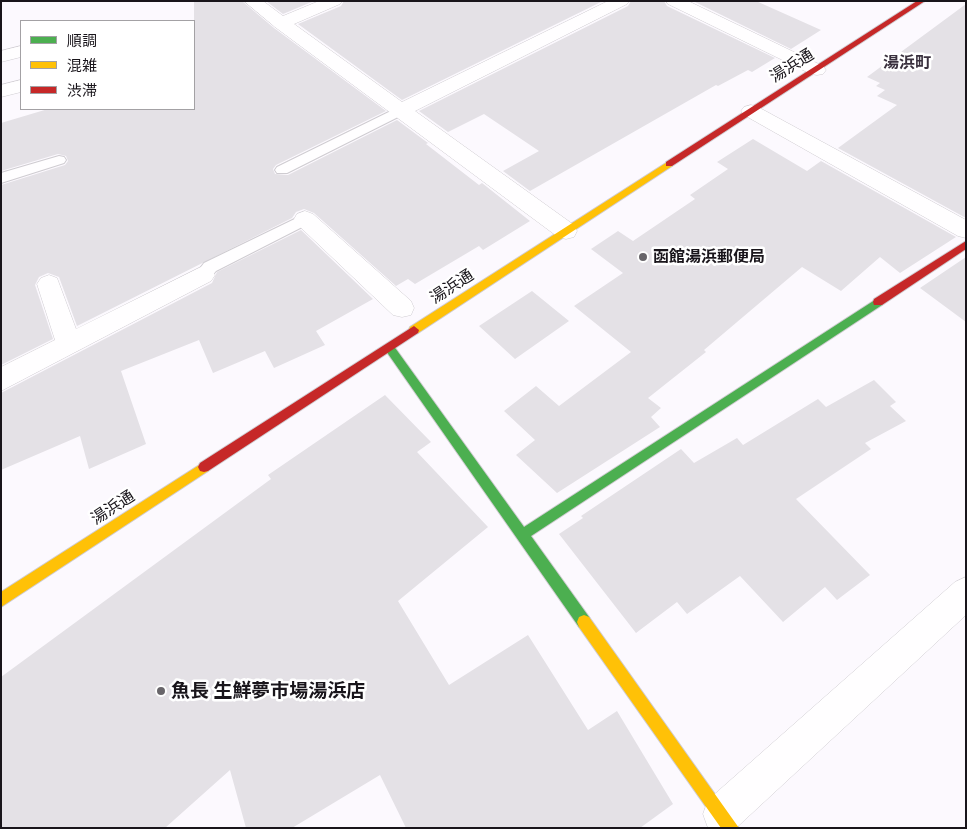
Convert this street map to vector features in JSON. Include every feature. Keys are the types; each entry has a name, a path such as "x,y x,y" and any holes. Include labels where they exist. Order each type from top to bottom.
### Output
{"street":[{"path":"252,1 566,231"},
{"path":"281,23 334,1"},
{"path":"401,110 621,1"},
{"path":"674,1 817,70"},
{"name":"湯浜通","path":"1,600 922,1"},
{"path":"1,56 20,51"},
{"path":"1,92 20,86"},
{"path":"751,111 966,230"},
{"path":"305,219 402,308"},
{"path":"522,534 966,244"},
{"path":"1,380 203,275"},
{"path":"49,284 69,345"},
{"path":"389,348 726,821 966,593"}],"lane":[{"path":"282,170 401,110"},
{"path":"1,178 59,160"},
{"path":"203,275 210,268 305,219"}],"building":[{"path":"194,1 242,1 274,28 386,111 276,165 273,169 275,174 288,175 397,120 479,185 482,183 530,221 483,250 479,246 415,284 408,279 396,286 314,213 304,209 296,212 292,218 77,326 59,277 48,273 39,277 35,285 53,339 1,365 1,185 65,165 68,161 66,156 58,154 1,171 1,123 45,110 195,110"},
{"path":"266,1 314,1 283,14"},
{"path":"344,1 603,1 402,100 298,24 341,6"},
{"path":"631,1 664,1 667,6 775,58 752,72 748,70 718,86 716,85 530,191 503,171 539,151 484,114 448,132 419,111 628,6"},
{"path":"693,1 756,1 821,30 791,49"},
{"path":"966,4 966,218 838,148 897,105 877,96 885,90 876,86 880,83 867,77"},
{"path":"753,139 807,171 821,161 956,237 900,273 880,257 841,291 802,267 704,350 706,352 648,398 661,408 651,417 660,427 557,493 516,455 535,440 504,411 536,386 559,406 631,352 574,306 623,273 591,249 618,231 633,241 695,199 690,195 728,169 717,162"},
{"path":"301,230 373,299 316,331 325,345 274,368 265,351 213,373 199,340 121,371 146,444 89,469 80,436 1,470 1,393 212,283 217,272"},
{"path":"966,257 966,322 920,288"},
{"path":"532,291 569,321 515,359 479,326"},
{"path":"874,380 896,402 890,406 906,421 865,443 871,449 796,499 870,575 837,600 825,587 783,622 740,576 687,614 677,602 636,633 559,534 583,518 581,516 681,449 694,463 737,438 743,445 818,399 826,407"},
{"path":"385,395 431,442 417,452 488,527 398,601 449,685 528,635 588,730 617,711 673,804 640,828 406,828 380,775 292,828 246,828 230,770 165,828 1,828 1,677 271,479 268,475"}],"traffic: fast":[{"path":"522,535 878,302"},
{"path":"389,348 584,622"}],"traffic: slow":[{"path":"414,330 669,164"},
{"path":"1,600 204,467"},
{"path":"584,622 731,828"}],"traffic: jam":[{"path":"669,164 922,1"},
{"path":"878,302 966,244"},
{"path":"204,467 414,330"}],"place":[{"name":"函館湯浜郵便局","path":"643,257"},
{"name":"魚長 生鮮夢市場湯浜店","path":"161,691"}],"district":[{"name":"湯浜町","path":"907,63"}]}
